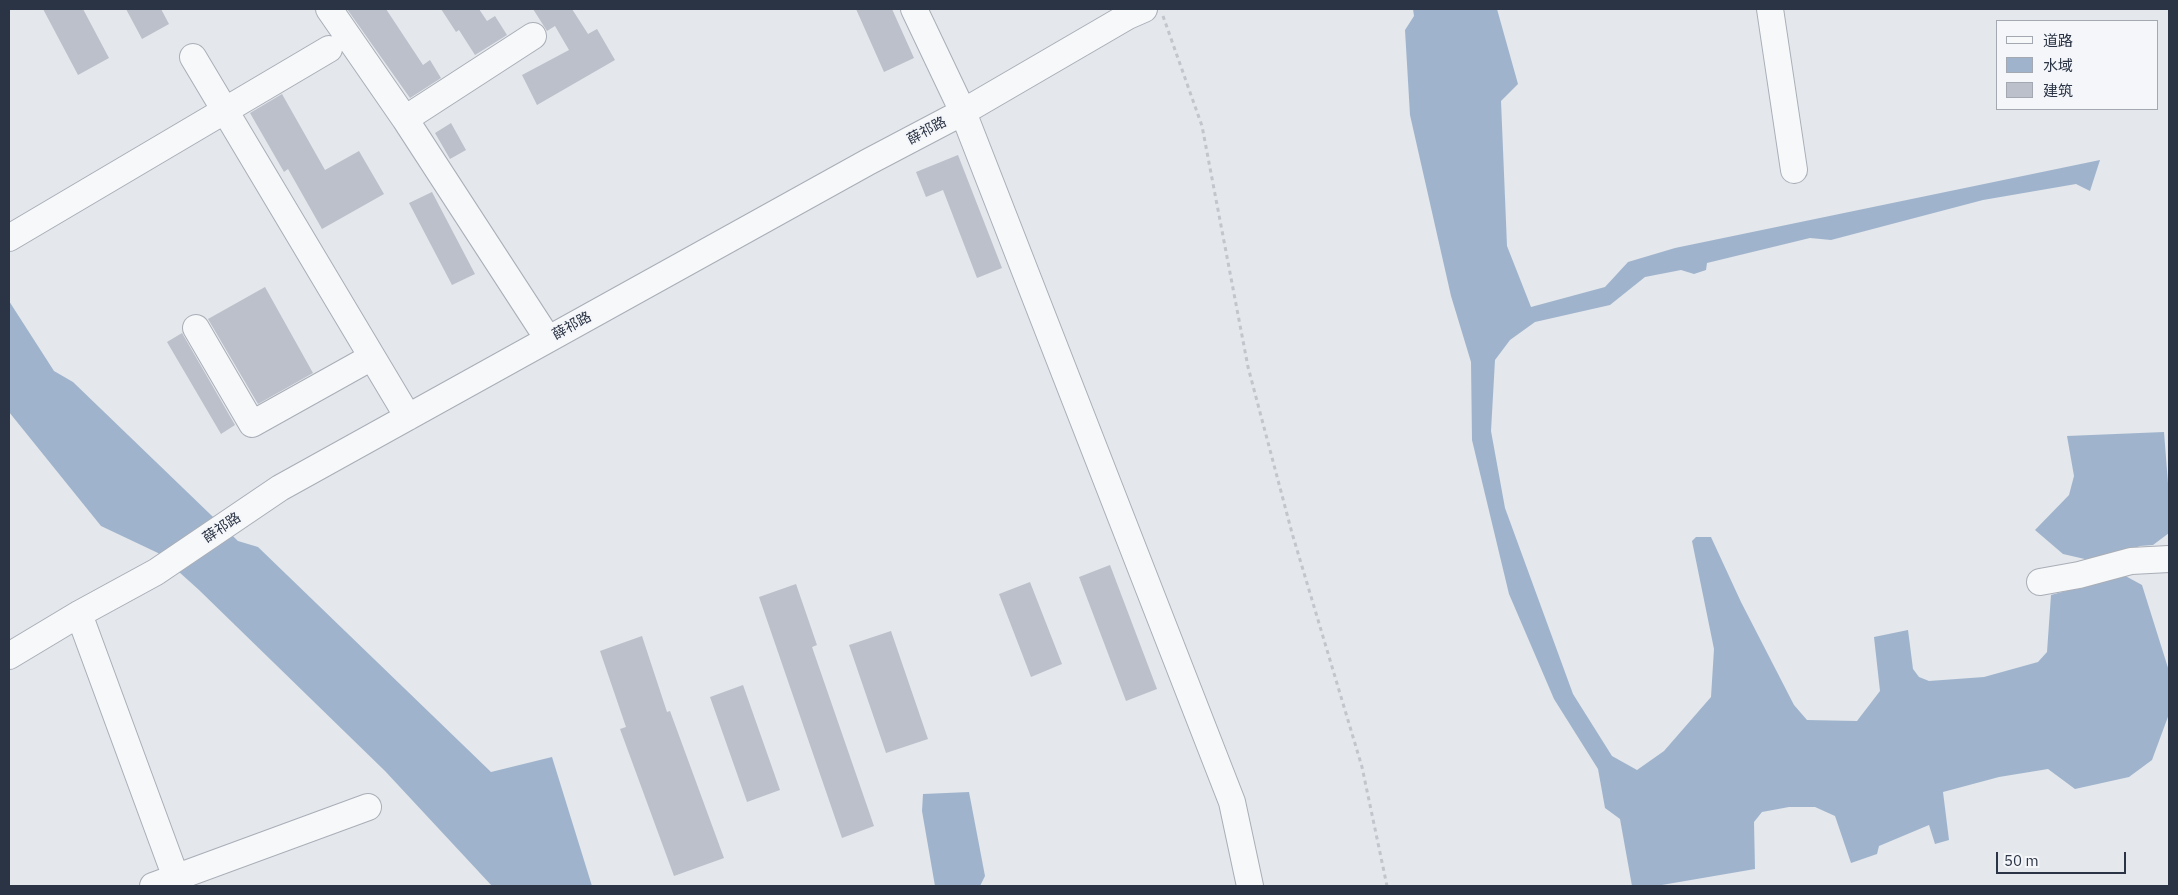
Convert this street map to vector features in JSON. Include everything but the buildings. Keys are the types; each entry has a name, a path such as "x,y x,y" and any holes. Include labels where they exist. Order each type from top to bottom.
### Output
{"street":[{"path":"329,9 405,120 548,340"},
{"path":"914,9 963,112 1232,802 1250,886"},
{"name":"薛祁路","path":"9,656 79,614 156,572 280,488 868,162 963,112 1128,16 1144,9"},
{"path":"1770,9 1794,170"},
{"path":"405,120 533,36"},
{"path":"9,238 329,49"},
{"path":"193,57 408,417"},
{"path":"196,328 252,424 372,357"},
{"path":"2040,582 2079,575 2131,562 2169,559"},
{"path":"79,614 170,883 368,807"}],"path":[{"path":"1160,9 1202,126 1248,367 1292,533 1362,767 1387,886"}],"water":[{"path":"1413,9 1497,9 1518,84 1501,101 1507,246 1531,307 1605,287 1628,262 1675,248 2100,160 2090,191 2076,184 1983,200 1831,240 1810,238 1707,263 1706,270 1694,274 1681,270 1645,277 1610,305 1535,322 1510,340 1495,360 1491,431 1505,508 1573,694 1612,756 1637,770 1664,751 1711,697 1714,649 1692,541 1696,537 1711,537 1741,602 1794,705 1807,720 1857,721 1880,691 1874,637 1908,630 1913,669 1919,677 1929,681 1984,677 2038,662 2047,652 2051,595 2092,584 2089,560 2063,554 2035,530 2069,495 2074,476 2067,436 2164,432 2169,496 2169,533 2153,545 2140,546 2124,552 2120,573 2142,585 2169,671 2169,714 2152,760 2129,777 2075,789 2048,769 1999,777 1943,792 1949,840 1935,844 1929,825 1879,846 1877,854 1851,863 1835,816 1815,807 1789,807 1762,812 1754,822 1755,869 1656,886 1632,886 1620,819 1605,808 1598,769 1554,699 1509,594 1472,440 1471,362 1451,296 1410,115 1405,30 1414,16"},
{"path":"9,301 54,371 73,382 238,541 258,547 491,772 552,757 592,886 492,886 385,771 199,590 158,553 101,526 9,412"},
{"path":"969,792 985,876 980,886 935,886 922,811 923,794"}]}
